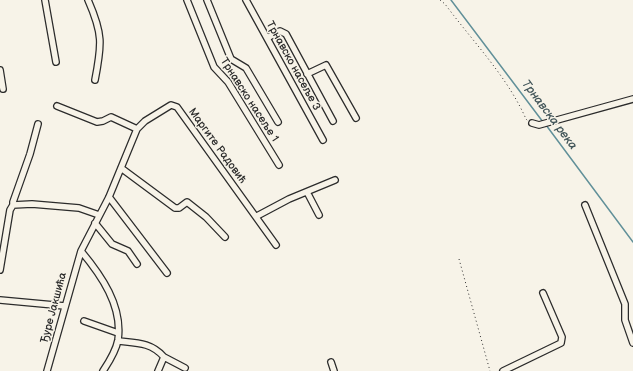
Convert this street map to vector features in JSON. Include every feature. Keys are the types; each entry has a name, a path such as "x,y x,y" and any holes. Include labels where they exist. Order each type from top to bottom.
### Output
{"street":[{"path":"45,0 56,62"},
{"path":"88,0 98,22 101,37 95,80"},
{"name":"Трнавско насеље 1","path":"187,0 214,67 228,82 280,165"},
{"path":"207,0 231,59 246,68 278,122"},
{"name":"Трнавско насеље 3","path":"246,0 323,140"},
{"path":"267,38 280,31 283,31 333,121"},
{"path":"307,74 326,65 356,118"},
{"path":"0,70 3,89"},
{"path":"532,123 541,124 633,99"},
{"name":"Маргите Радовић","path":"81,251 110,197 137,130 145,121 171,105 176,107 257,216 276,245"},
{"path":"57,106 97,122 103,121 111,116 137,130"},
{"path":"0,270 10,210 13,206 12,202 30,154 38,124"},
{"path":"121,168 175,208 179,208 187,202 206,217 225,237"},
{"path":"257,216 335,180"},
{"path":"307,192 320,215"},
{"path":"110,197 167,273"},
{"path":"13,206 32,204 79,208 99,215"},
{"path":"585,205 625,304 625,320 633,343"},
{"path":"95,223 112,244 128,251 137,264"},
{"path":"81,251 95,268 113,299 118,341 103,371"},
{"name":"Ђуре Јакшића","path":"47,371 81,251"},
{"path":"503,371 561,343 562,337 543,293"},
{"path":"0,300 65,306"},
{"path":"84,321 118,333"},
{"path":"118,341 143,344 156,348 164,357 185,368"},
{"path":"158,371 164,357"},
{"path":"331,362 334,371"}],"path":[{"path":"440,0 446,4 499,74 518,100 526,119 532,123"},
{"path":"459,259 490,371"}],"waterway":[{"name":"Трнавска река","path":"451,0 543,122"},
{"name":"Трнавска река","path":"546,125 633,242"}]}
